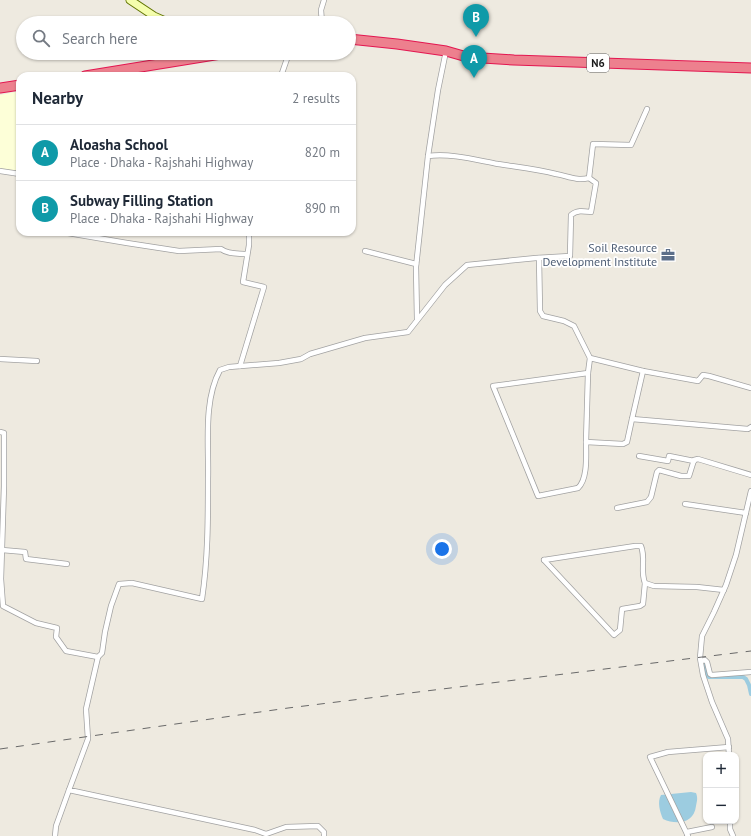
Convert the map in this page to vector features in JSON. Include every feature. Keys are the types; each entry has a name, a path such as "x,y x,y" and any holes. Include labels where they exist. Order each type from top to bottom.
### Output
{"highway":[{"name":"N6","path":"356,40 446,51 522,55 751,62"},
{"name":"N6","path":"446,51 467,57 514,60 751,68"},
{"path":"110,72 184,60"},
{"path":"0,88 16,85"}],"street":[{"path":"130,0 154,16"},
{"path":"321,16 321,10 324,0"},
{"path":"418,320 416,264 428,156 438,90 446,51"},
{"path":"282,72 287,60"},
{"path":"589,178 593,144 631,145 647,109"},
{"path":"55,836 56,826 88,739 86,709 98,657 102,654 104,632 119,584 132,583 202,599 206,573 209,407 214,380 220,370 229,367 279,363 301,359 310,354 365,338 408,332 445,285 467,265 570,256 571,215 575,212 583,210 591,212 596,183 589,178 572,179 557,174 471,159 436,155 428,156"},
{"path":"0,171 16,173"},
{"path":"86,236 179,251 221,250 231,254 248,254"},
{"path":"240,366 264,287 243,282 248,254 249,236"},
{"path":"365,251 416,264"},
{"path":"539,258 540,311 543,316 564,321 574,326 590,358 588,373 586,463 582,484 578,488 538,496 493,386 588,373"},
{"path":"590,358 698,382 703,375 709,376 751,388"},
{"path":"0,359 37,361"},
{"path":"586,442 624,444 627,442 643,371"},
{"path":"632,419 748,429 751,427"},
{"path":"0,432 4,433 1,579 2,606 36,623 57,628 56,637 66,651 98,657"},
{"path":"639,456 668,461 669,456 694,461 698,459 751,475"},
{"path":"617,508 647,502 651,496 657,472 659,470 681,476 689,476 694,461"},
{"path":"729,752 728,739 722,722 712,702 703,675 701,661 702,636 724,590 736,555 751,491"},
{"path":"685,504 746,513"},
{"path":"641,546 644,552 643,578 645,583 643,604 640,606 622,609 620,630 614,635 544,560 641,546"},
{"path":"2,550 25,552 26,559 67,564"},
{"path":"645,583 654,586 697,587 724,590"},
{"path":"701,661 705,660 707,662 710,674 712,675 751,672"},
{"path":"688,836 650,757 668,752 729,747"},
{"path":"69,790 255,830 266,834 286,827 318,826 324,832 324,836"},
{"path":"730,824 732,836"},
{"path":"688,836 687,832 712,827"}],"shaded area":[{"path":"16,92 16,171 0,169 0,95"}],"water":[{"path":"691,792 696,793 697,803 695,812 688,820 684,822 673,822 663,819 659,804 661,795"}],"waterway":[{"path":"704,664 707,676 709,677 743,677 749,685 751,694"}],"railway":[{"path":"0,749 288,708 751,651"}],"place":[{"name":"Subway Filling Station","path":"476,37"},
{"name":"Aloasha School","path":"474,78"},
{"name":"Soil Resource Development Institute","path":"668,255"}]}
